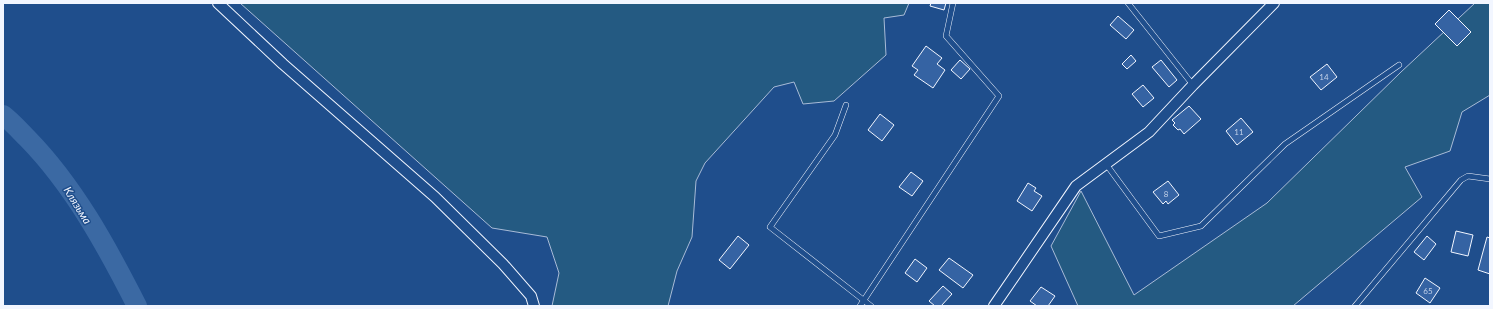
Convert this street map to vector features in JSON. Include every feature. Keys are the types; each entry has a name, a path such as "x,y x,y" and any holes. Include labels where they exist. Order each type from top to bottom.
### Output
{"street":[{"path":"218,3 283,64 435,197 503,264 531,296 534,306"},
{"path":"994,306 1076,186 1149,132 1274,3"}],"lane":[{"path":"860,306 999,96 946,36 953,3"},
{"path":"1128,3 1193,85"},
{"path":"1106,164 1159,236 1201,226 1285,144 1400,65"},
{"path":"846,105 836,135 770,227 870,306"},
{"path":"1355,306 1461,180 1468,176 1490,179"}],"shaded area":[{"path":"240,3 909,3 904,15 884,18 886,55 834,101 803,104 794,82 774,87 705,163 696,181 692,237 677,271 668,306 552,306 559,273 547,237 492,228"},
{"path":"1475,3 1490,3 1490,95 1462,112 1450,151 1405,167 1422,197 1293,306 1078,306 1051,246 1081,191 1134,295 1267,203 1401,72"}],"building":[{"path":"931,3 946,3 944,10 930,6"},
{"path":"1449,10 1471,32 1457,46 1435,24"},
{"path":"1118,16 1134,30 1126,39 1110,25"},
{"path":"926,46 942,58 937,64 945,70 933,88 914,75 918,70 912,66"},
{"path":"1131,55 1136,61 1127,69 1122,64"},
{"path":"960,60 970,69 961,79 951,70"},
{"path":"1161,60 1177,80 1169,87 1152,67"},
{"path":"1327,64 1337,77 1321,90 1310,77"},
{"path":"1143,85 1154,98 1143,107 1132,94"},
{"path":"1189,106 1201,119 1184,134 1180,129 1178,130 1173,125 1175,123 1172,120"},
{"path":"880,114 894,125 882,141 868,130"},
{"path":"1241,118 1253,132 1237,145 1226,131"},
{"path":"911,172 923,181 912,196 899,187"},
{"path":"1168,181 1179,195 1168,204 1166,201 1163,204 1153,192"},
{"path":"1028,183 1036,188 1034,191 1042,196 1032,211 1017,201"},
{"path":"1456,231 1473,235 1468,256 1451,252"},
{"path":"738,236 749,245 730,269 719,260"},
{"path":"1427,236 1436,244 1424,260 1414,252"},
{"path":"1487,237 1490,238 1490,274 1478,270"},
{"path":"949,258 973,275 963,288 939,270"},
{"path":"915,259 927,268 917,282 905,273"},
{"path":"1425,278 1440,288 1430,303 1416,293"},
{"path":"943,286 952,294 941,306 935,306 929,301"},
{"path":"1041,287 1055,296 1048,306 1037,306 1030,301"}],"waterway":[{"name":"Клязьма","path":"3,115 44,157 75,197 114,262 137,306"}]}
